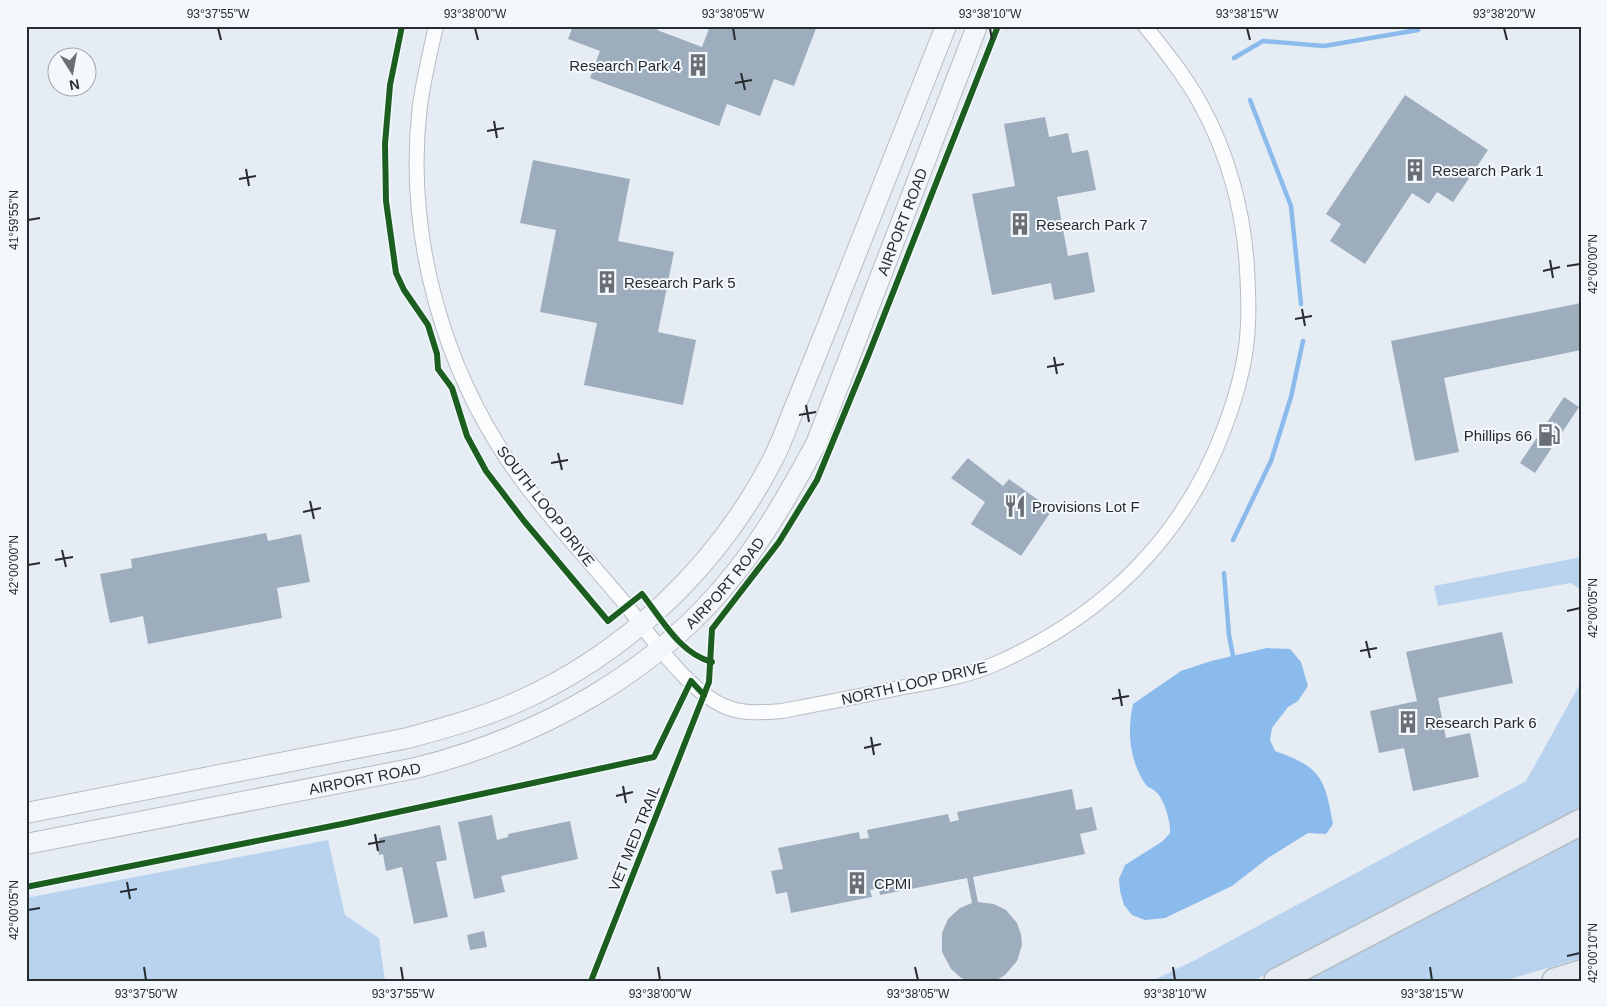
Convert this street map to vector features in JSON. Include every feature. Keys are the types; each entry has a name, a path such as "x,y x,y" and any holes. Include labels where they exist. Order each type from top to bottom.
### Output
{"highway":[{"path":"1277,981 1581,822"},
{"path":"1555,981 1581,973"}],"main road":[{"name":"AIRPORT ROAD","path":"26,813 408,738 444,728 515,703 550,686 578,670 642,625 693,575 718,545 744,510 773,460 819,350 946,26"},
{"name":"AIRPORT ROAD","path":"26,844 452,759 488,747 564,714 620,679 686,626 736,572 784,501 816,444 978,26"}],"street":[{"name":"SOUTH LOOP DRIVE","path":"436,26 420,105 418,190 421,229 429,274 450,350 498,444 524,482 660,648"},
{"name":"NORTH LOOP DRIVE","path":"660,648 704,695 716,703 745,712 782,711 927,683 974,672 994,665 1074,621 1134,571 1161,541 1193,497 1203,479 1233,404 1244,358 1248,324 1248,292 1246,251 1240,212 1216,137 1200,103 1185,79 1145,26"}],"shaded area":[{"path":"1581,557 1581,590 1571,583 1438,606 1434,586"},
{"path":"1581,682 1581,809 1253,981 1152,981 1195,960 1526,781"},
{"path":"1581,832 1581,958 1504,981 1302,981"},
{"path":"328,840 345,915 379,938 385,981 26,981 26,898"}],"water":[{"path":"1267,648 1290,649 1301,662 1308,686 1298,701 1288,707 1272,728 1270,740 1275,751 1302,763 1318,776 1327,795 1333,824 1326,834 1308,833 1268,858 1232,886 1165,918 1145,920 1132,915 1124,905 1120,891 1119,879 1125,865 1163,841 1170,833 1164,804 1158,794 1146,785 1133,756 1130,725 1133,704 1181,671 1211,661"}],"building":[{"name":"Research Park 4","path":"573,26 658,26 657,30 702,47 710,26 817,26 794,86 774,79 760,116 727,104 719,126 590,78 600,51 568,39"},
{"name":"Research Park 1","path":"1405,95 1488,150 1453,202 1437,192 1429,204 1412,193 1365,264 1330,241 1341,224 1326,214"},
{"name":"Research Park 7","path":"1045,117 1049,137 1068,133 1072,153 1088,150 1096,190 1057,197 1068,256 1088,252 1095,292 1054,300 1051,283 992,295 972,194 1015,186 1004,124"},
{"name":"Research Park 5","path":"533,160 630,179 618,241 674,252 658,332 696,340 683,405 584,385 597,323 540,312 556,230 520,223"},
{"path":"1581,303 1581,350 1444,378 1459,452 1415,461 1391,341"},
{"name":"Phillips 66","path":"1564,397 1579,407 1535,473 1520,463"},
{"name":"Provisions Lot F","path":"968,458 1003,486 1009,479 1052,510 1021,556 971,524 985,502 951,478"},
{"path":"266,533 268,541 301,534 310,582 277,588 282,618 148,644 143,616 110,623 100,574 132,568 131,559"},
{"name":"Research Park 6","path":"1502,632 1513,683 1438,698 1446,738 1470,733 1479,777 1413,791 1404,748 1379,753 1370,711 1417,701 1406,652"},
{"name":"CPMI","path":"1072,789 1076,810 1092,807 1097,830 1080,834 1085,854 973,877 978,902 994,904 1006,910 1017,923 1021,934 1022,945 1017,961 1005,975 995,981 968,981 960,977 951,969 942,952 942,933 948,919 960,908 972,903 967,878 880,895 879,888 870,890 872,897 791,913 787,892 776,894 771,871 783,869 778,848 859,832 860,839 869,838 867,830 948,814 950,822 959,820 957,812"},
{"path":"492,815 497,840 508,837 508,834 570,821 578,859 501,876 505,892 474,899 458,822"},
{"path":"440,825 447,860 436,862 448,917 414,924 402,867 386,871 383,854 379,855 377,843 379,843 379,838"},
{"path":"484,931 487,947 470,950 467,935"}],"waterway":[{"path":"1234,58 1263,41 1324,46 1418,30"},
{"path":"1250,100 1291,206 1301,304"},
{"path":"1233,540 1271,461 1291,397 1303,341"},
{"path":"1224,573 1229,635 1233,656"}],"cycle path":[{"path":"402,26 390,85 385,144 386,201 396,273 404,290 428,325 437,354 438,369 452,388 467,436 486,471 524,521 608,621 642,594 681,643 701,658 712,662"},
{"name":"VET MED TRAIL","path":"591,981 709,682 712,629 779,542 817,480 998,26"},
{"path":"26,887 342,824 654,757 691,681 704,695"}],"place":[{"name":"Research Park 4","path":"698,65"},
{"name":"Research Park 1","path":"1415,170"},
{"name":"Research Park 7","path":"1020,224"},
{"name":"Research Park 5","path":"607,282"},
{"name":"Phillips 66","path":"1549,435"},
{"name":"Provisions Lot F","path":"1015,506"},
{"name":"Research Park 6","path":"1408,722"},
{"name":"CPMI","path":"857,883"}]}
